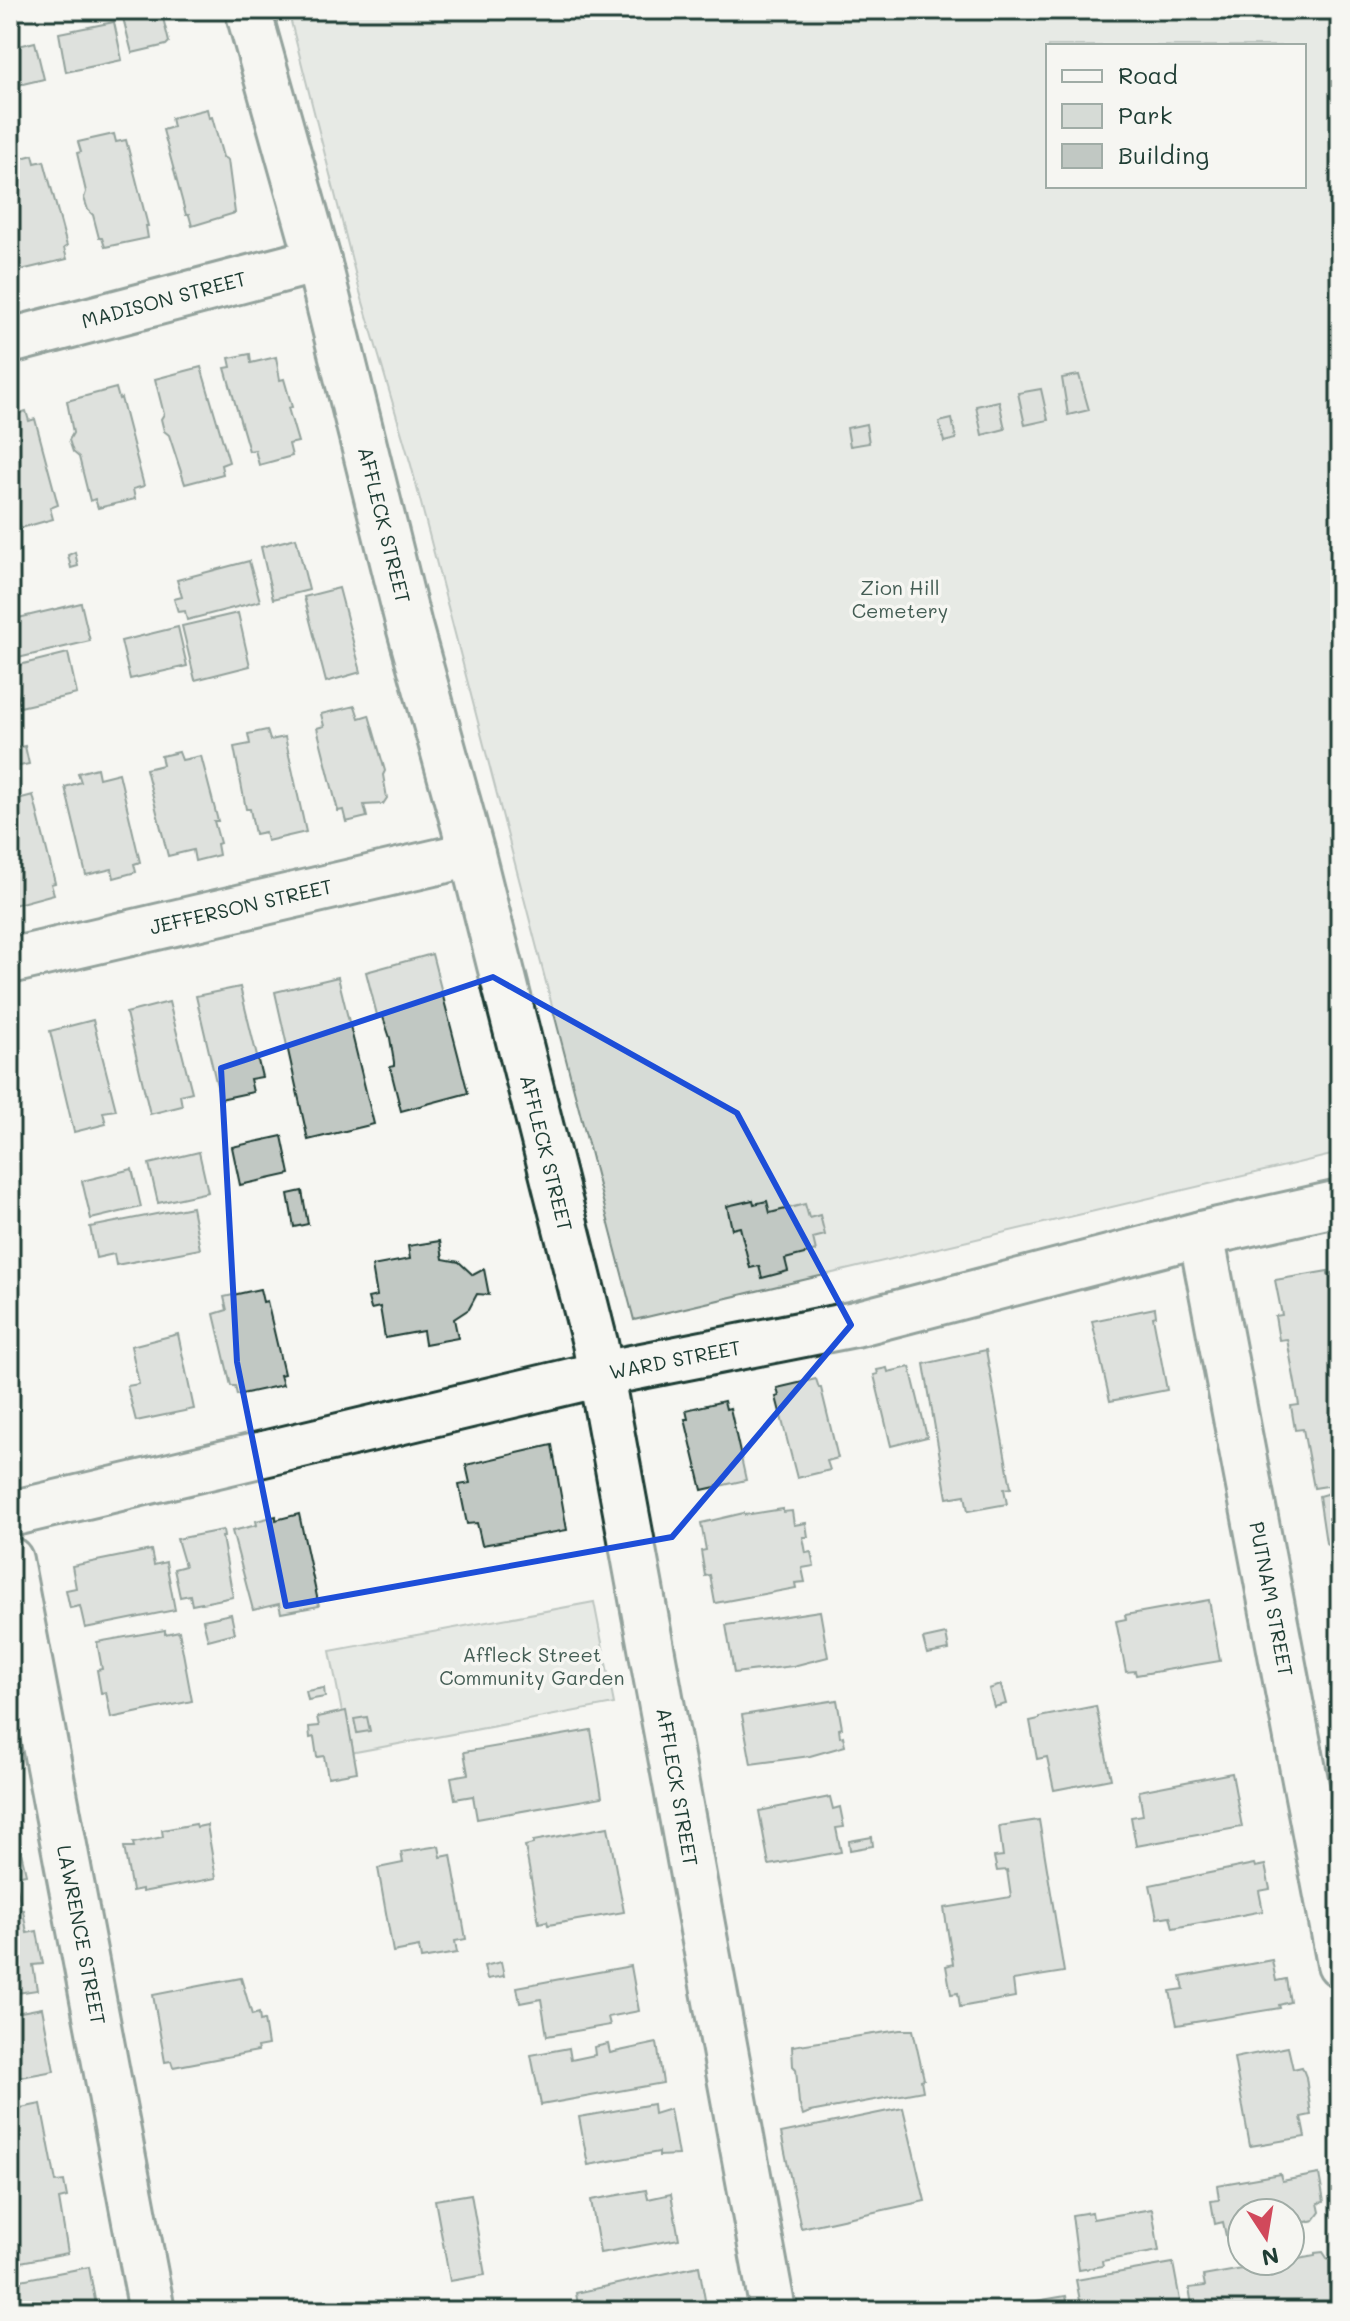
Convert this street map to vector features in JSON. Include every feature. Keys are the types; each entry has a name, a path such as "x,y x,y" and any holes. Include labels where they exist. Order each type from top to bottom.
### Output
{"street":[{"name":"AFFLECK STREET","path":"248,10 318,260 409,626 472,854 601,1374 773,2311"},
{"name":"MADISON STREET","path":"10,341 318,260"},
{"name":"JEFFERSON STREET","path":"10,961 472,854"},
{"name":"WARD STREET","path":"10,1514 601,1374 855,1324 1201,1234 1340,1203"},
{"name":"PUTNAM STREET","path":"1201,1234 1340,1964"},
{"name":"LAWRENCE STREET","path":"10,1560 152,2311"}],"highlighted area":[{"path":"493,977 737,1113 851,1325 672,1537 286,1606 237,1362 221,1068"}],"green space":[{"name":"Zion Hill Cemetery","path":"288,10 1340,10 1340,1153 634,1320 411,465 360,292"},
{"name":"Affleck Street Community Garden","path":"594,1602 614,1704 350,1753 330,1651"}],"building":[{"path":"161,10 169,42 132,53 123,18"},
{"path":"114,22 122,60 66,72 59,33"},
{"path":"35,42 44,79 10,87 10,48"},
{"path":"207,109 223,157 228,160 235,213 192,226 189,215 186,215 163,130 173,127 171,118"},
{"path":"114,134 116,142 126,140 148,226 148,238 105,247 84,198 86,192 77,153 81,152 78,142"},
{"path":"33,155 35,163 44,161 67,246 64,248 67,259 21,270 10,235 10,161"},
{"path":"250,354 251,363 276,357 280,380 284,379 292,407 288,408 298,442 289,444 292,456 259,465 255,450 249,451 225,368 231,367 229,358"},
{"path":"201,367 229,462 221,465 223,474 185,484 169,435 164,431 161,419 164,414 155,379"},
{"path":"1079,375 1089,410 1068,415 1062,378"},
{"path":"116,388 144,486 133,489 135,499 98,508 95,499 90,501 79,457 73,452 69,440 73,433 67,401"},
{"path":"1041,389 1048,420 1025,425 1018,393"},
{"path":"999,401 1005,429 982,435 976,406"},
{"path":"26,411 29,421 35,419 58,505 50,508 53,519 21,528 18,516 10,518 10,416"},
{"path":"952,419 956,439 944,442 939,422"},
{"path":"866,424 869,443 850,446 847,428"},
{"path":"296,538 309,590 273,599 261,547"},
{"path":"75,552 78,566 71,568 68,555"},
{"path":"249,561 260,601 187,620 185,611 178,612 174,599 182,597 177,580"},
{"path":"339,588 361,672 326,682 304,597"},
{"path":"81,603 90,641 18,658 10,620"},
{"path":"238,613 250,666 195,680 182,626"},
{"path":"178,627 187,666 130,679 121,641"},
{"path":"68,653 77,694 20,707 11,667"},
{"path":"10,681 16,707 10,709"},
{"path":"355,706 359,718 369,715 385,771 387,798 383,804 364,805 367,817 346,822 343,810 338,811 317,728 324,726 321,714"},
{"path":"267,730 270,740 285,737 306,832 267,841 265,832 255,834 250,809 246,809 234,747 250,744 248,734"},
{"path":"25,746 29,764 15,767 11,749"},
{"path":"179,752 182,760 201,756 218,821 214,821 220,843 217,844 219,855 195,861 193,850 168,856 146,769 163,765 161,756"},
{"path":"97,768 99,778 119,773 140,862 134,864 136,872 114,878 112,869 86,875 65,787 81,782 78,773"},
{"path":"33,795 55,883 51,884 54,894 10,906 10,801"},
{"path":"432,954 468,1093 401,1111 390,1067 394,1066 394,1062 390,1038 383,1017 377,1015 366,972"},
{"path":"338,977 374,1124 308,1140 275,992"},
{"path":"240,987 262,1077 250,1079 253,1092 220,1099 196,996"},
{"path":"169,1002 192,1092 180,1095 182,1106 150,1114 126,1013"},
{"path":"93,1020 116,1110 103,1112 106,1124 74,1132 50,1031"},
{"path":"282,1136 290,1174 240,1185 232,1147"},
{"path":"199,1152 208,1192 158,1203 149,1164"},
{"path":"132,1169 141,1207 91,1219 82,1181"},
{"path":"302,1191 308,1224 294,1227 288,1194"},
{"path":"753,1200 754,1204 767,1201 770,1213 805,1204 809,1218 820,1215 825,1235 813,1238 816,1251 785,1259 788,1271 762,1278 759,1266 750,1268 740,1227 732,1229 727,1206"},
{"path":"192,1207 200,1249 116,1265 114,1254 96,1258 90,1227"},
{"path":"440,1241 443,1259 459,1262 473,1275 484,1269 489,1295 477,1294 469,1309 454,1319 458,1338 425,1344 423,1331 385,1338 380,1307 371,1309 368,1298 377,1296 372,1266 410,1259 408,1246"},
{"path":"1328,1271 1328,1274 1337,1272 1340,1286 1340,1484 1314,1488 1303,1429 1295,1430 1291,1406 1299,1405 1287,1339 1279,1340 1275,1316 1282,1315 1275,1280"},
{"path":"260,1289 263,1302 267,1301 284,1374 280,1375 283,1385 237,1395 235,1386 231,1386 214,1314 227,1310 224,1297"},
{"path":"1155,1308 1156,1316 1153,1317 1167,1390 1110,1401 1092,1321"},
{"path":"178,1334 194,1409 136,1421 127,1386 139,1384 131,1346"},
{"path":"986,1350 1011,1488 1004,1489 1007,1504 968,1511 965,1495 947,1498 924,1364"},
{"path":"910,1367 927,1437 891,1446 874,1375 878,1374 877,1370 887,1368 888,1372"},
{"path":"816,1379 821,1388 838,1458 827,1461 830,1470 797,1478 776,1397 779,1396 777,1388"},
{"path":"724,1401 726,1409 730,1408 746,1480 702,1490 685,1419 688,1419 686,1410"},
{"path":"552,1445 567,1530 482,1545 477,1523 467,1524 459,1485 470,1483 466,1465"},
{"path":"1340,1490 1340,1546 1332,1548 1326,1543 1319,1496"},
{"path":"783,1509 783,1512 792,1511 794,1525 806,1523 808,1537 803,1537 806,1553 811,1552 814,1566 802,1568 805,1582 795,1583 796,1588 715,1603 710,1575 705,1576 701,1551 706,1550 701,1523 744,1513"},
{"path":"299,1514 319,1606 281,1613 279,1604 253,1610 232,1531 257,1525 256,1521"},
{"path":"223,1530 233,1597 192,1605 190,1595 180,1597 174,1569 185,1566 177,1539"},
{"path":"151,1550 154,1565 166,1562 175,1610 85,1628 80,1606 70,1608 66,1590 76,1588 72,1566"},
{"path":"1209,1600 1220,1661 1136,1675 1135,1671 1126,1672 1116,1621 1126,1619 1125,1615"},
{"path":"820,1611 828,1657 793,1666 734,1673 726,1625"},
{"path":"231,1614 235,1633 208,1640 203,1620"},
{"path":"165,1630 165,1634 179,1631 192,1701 111,1718 106,1692 101,1693 97,1670 102,1669 97,1642"},
{"path":"946,1634 949,1650 927,1654 923,1639"},
{"path":"1001,1685 1006,1704 994,1707 989,1689"},
{"path":"324,1688 325,1697 308,1700 306,1691"},
{"path":"837,1700 842,1728 839,1729 840,1737 843,1736 845,1746 810,1756 751,1764 742,1715"},
{"path":"1096,1706 1111,1779 1054,1790 1047,1757 1037,1759 1030,1721"},
{"path":"346,1711 357,1772 328,1777 324,1756 317,1757 309,1727 319,1726 317,1717"},
{"path":"367,1717 370,1731 357,1733 354,1719"},
{"path":"591,1730 602,1797 477,1819 473,1796 455,1799 451,1777 468,1774 464,1752"},
{"path":"1232,1773 1242,1827 1136,1846 1131,1817 1143,1815 1139,1791"},
{"path":"830,1797 833,1809 840,1807 844,1827 836,1828 841,1852 769,1865 759,1811"},
{"path":"1039,1820 1064,1972 1013,1980 1015,1997 960,2007 958,1993 951,1994 946,1966 953,1964 944,1908 1011,1897 1007,1870 997,1871 994,1857 1003,1856 999,1826"},
{"path":"196,1824 197,1827 207,1825 216,1878 142,1892 142,1889 132,1891 124,1847 134,1847 133,1843 163,1837 162,1830"},
{"path":"608,1827 624,1912 548,1925 547,1921 539,1923 525,1846 533,1844 533,1841"},
{"path":"872,1837 873,1846 850,1850 849,1841"},
{"path":"19,1843 26,1874 15,1876 20,1902 10,1904 10,1845"},
{"path":"439,1846 441,1857 451,1855 466,1939 455,1941 457,1953 421,1959 419,1947 393,1952 378,1868 403,1863 401,1852"},
{"path":"1254,1864 1255,1867 1265,1865 1270,1889 1259,1891 1263,1911 1173,1928 1170,1916 1157,1918 1150,1885"},
{"path":"23,1910 27,1933 37,1931 43,1964 33,1965 37,1990 10,1994 10,1913"},
{"path":"1272,1960 1276,1981 1286,1979 1290,2002 1279,2005 1280,2008 1177,2025 1170,1991 1184,1989 1181,1977"},
{"path":"501,1962 504,1976 487,1979 484,1966"},
{"path":"631,1966 639,2011 608,2017 610,2025 547,2036 541,1999 520,2003 517,1987"},
{"path":"241,1978 252,2015 259,2013 260,2021 264,2020 268,2045 257,2047 258,2051 173,2067 171,2061 165,2062 153,1995"},
{"path":"42,2008 54,2071 10,2079 10,2014"},
{"path":"913,2030 924,2079 921,2080 923,2091 803,2115 792,2046"},
{"path":"657,2043 663,2083 541,2105 531,2055 569,2048 571,2060 595,2055 594,2047 608,2044 610,2053"},
{"path":"1288,2047 1293,2069 1302,2067 1306,2077 1311,2115 1301,2117 1305,2137 1250,2146 1234,2058"},
{"path":"41,2104 56,2182 64,2181 67,2197 59,2199 68,2253 10,2264 10,2110"},
{"path":"653,2104 654,2114 670,2109 678,2155 659,2156 659,2152 588,2165 579,2117"},
{"path":"903,2108 925,2201 801,2228 781,2133"},
{"path":"1280,2174 1282,2181 1319,2174 1324,2202 1318,2203 1320,2212 1314,2220 1306,2222 1306,2197 1226,2197 1226,2236 1223,2222 1215,2224 1211,2201 1219,2200 1217,2185"},
{"path":"646,2190 648,2199 671,2194 679,2239 600,2253 591,2200"},
{"path":"471,2194 485,2275 450,2281 435,2200"},
{"path":"1152,2209 1159,2251 1102,2261 1103,2266 1079,2270 1072,2215 1092,2212 1093,2219"},
{"path":"1323,2252 1329,2261 1330,2293 1335,2297 1338,2311 1193,2311 1189,2288 1205,2286 1203,2276 1226,2272 1226,2277 1306,2277 1306,2258 1315,2256 1315,2253"},
{"path":"1173,2263 1182,2311 1082,2311 1076,2280"},
{"path":"699,2266 707,2311 579,2311 576,2293"},
{"path":"89,2267 97,2311 10,2311 10,2282"},
{"path":"1066,2296 1069,2311 1019,2311 1018,2304"}]}
